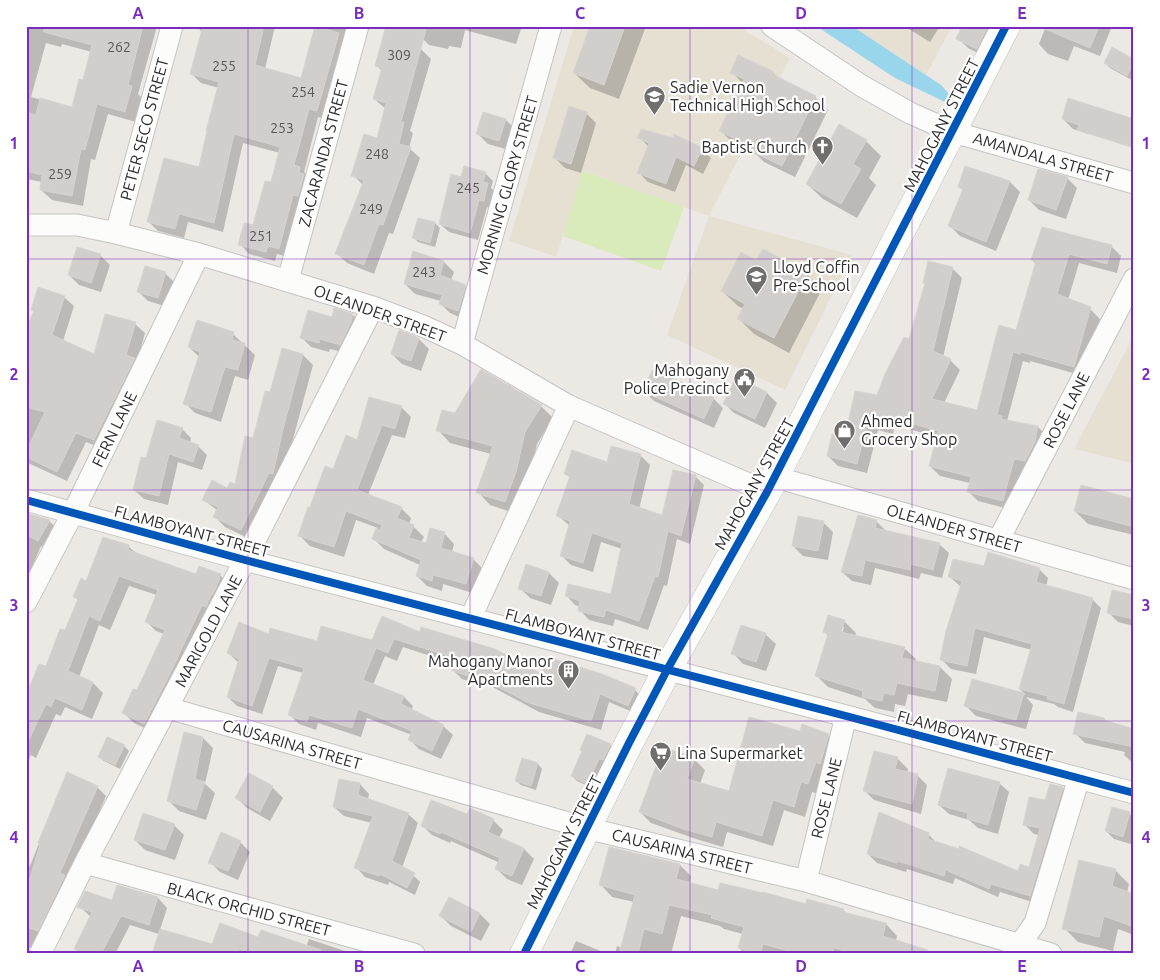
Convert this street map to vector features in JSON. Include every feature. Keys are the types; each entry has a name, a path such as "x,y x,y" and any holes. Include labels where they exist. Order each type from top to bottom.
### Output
{"street":[{"name":"PETER SECO STREET","path":"116,233 172,26"},
{"name":"ZACARANDA STREET","path":"288,280 358,26"},
{"name":"MORNING GLORY STREET","path":"462,344 551,26"},
{"name":"AMANDALA STREET","path":"772,26 862,86 910,113 953,132 1134,183"},
{"name":"MAHOGANY STREET","path":"524,954 667,670 771,484 1006,26"},
{"name":"OLEANDER STREET","path":"29,230 77,225 199,254 288,280 373,307 423,326 462,344 569,406 771,484 998,541 1134,579"},
{"name":"FERN LANE","path":"26,602 73,512 199,254"},
{"name":"ROSE LANE","path":"998,541 1134,279"},
{"name":"MARIGOLD LANE","path":"40,954 85,863 246,560 373,307"},
{"path":"470,619 569,406"},
{"name":"FLAMBOYANT STREET","path":"26,500 246,560 1134,793"},
{"name":"CAUSARINA STREET","path":"168,708 586,828 806,881 1016,949 1051,954"},
{"name":"ROSE LANE","path":"806,881 846,716"},
{"path":"1016,949 1035,923 1080,778"},
{"name":"BLACK ORCHID STREET","path":"85,863 414,954"}],"shaded area":[{"name":"Sadie Vernon Technical High School","path":"574,26 737,26 790,58 709,216 584,171 556,257 509,241"},
{"path":"852,26 952,26 926,75"},
{"name":"Lloyd Coffin Pre-School","path":"709,216 852,255 785,390 667,335"},
{"path":"1134,335 1134,464 1074,449"}],"green space":[{"path":"583,171 684,207 661,271 563,236"}],"water":[{"path":"816,26 852,26 941,85 950,95 945,102 895,78"}],"building":[{"path":"44,26 143,26 128,85 132,86 125,112 97,104 85,150 81,149 72,196 40,190 42,175 26,171 26,127 29,113 36,115 40,98 72,107 79,79 83,80 92,45 44,32"},
{"path":"203,26 264,26 255,65 301,78 315,26 339,33 317,111 309,109 294,165 300,167 299,173 304,174 298,196 293,195 279,249 268,246 266,252 238,245 244,223 253,225 265,181 271,182 280,147 234,134 214,223 179,214 175,229 147,222 164,158 199,167 219,82 190,74"},
{"path":"386,26 427,26 401,122 404,122 399,144 411,147 383,225 379,224 364,265 335,254 364,180 351,176 364,134 377,138 386,103 373,99 382,68 375,66"},
{"path":"590,26 625,26 604,85 573,73"},
{"path":"962,26 988,26 977,49 956,39"},
{"path":"1038,26 1099,26 1090,48"},
{"path":"1112,47 1134,59 1127,76 1104,63"},
{"path":"738,55 773,71 772,74 816,96 782,166 749,150 751,147 719,131 744,79 730,73"},
{"path":"1068,98 1134,119 1134,148 1077,130 1079,125 1062,119"},
{"path":"569,106 587,112 571,164 553,158"},
{"path":"483,112 506,119 499,141 476,134"},
{"name":"Baptist Church","path":"839,124 867,140 853,164 861,169 841,204 806,184"},
{"path":"641,129 673,138 674,134 703,148 694,166 676,157 666,184 637,173 649,143 637,138"},
{"path":"464,166 486,172 483,182 488,183 484,201 479,200 470,233 439,224 451,174 461,177"},
{"path":"965,166 1010,181 986,242 948,226 963,189 958,187"},
{"path":"1038,169 1068,177 1056,210 1028,200"},
{"path":"418,218 435,222 430,243 412,238"},
{"path":"1042,227 1112,245 1107,264 1069,254 1057,294 1091,307 1074,367 1021,352 1020,354 1013,352 997,415 1002,416 1001,419 1038,426 1035,442 1025,461 1014,459 1003,501 967,492 971,477 929,466 938,431 886,416 884,425 868,421 857,464 827,456 832,434 845,437 855,391 877,395 885,374 904,337 909,339 925,283 923,283 928,261 953,267 933,351 951,359 932,399 977,410 999,325 1016,330 1036,261 1031,260"},
{"path":"77,247 101,254 91,283 68,275"},
{"path":"763,249 808,273 774,338 737,319 745,304 721,291 741,252 756,260"},
{"path":"413,251 444,261 440,275 466,285 458,311 439,304 442,295 404,284"},
{"path":"145,266 166,272 158,298 137,292"},
{"path":"38,287 65,296 52,335 94,354 105,314 136,322 126,355 135,358 94,440 76,433 57,472 26,457 26,452 45,412 26,407 26,328 34,311 31,310"},
{"path":"334,308 353,314 340,345 320,339 319,343 300,338 308,310 332,317"},
{"path":"197,320 234,332 232,340 245,343 238,370 225,367 211,412 183,404 200,352 188,347"},
{"path":"399,330 419,338 411,361 391,354"},
{"path":"282,348 303,354 273,474 269,473 241,530 213,517 218,507 202,500 212,480 227,488 230,482 235,484 245,436 253,438 265,391 270,392"},
{"path":"481,369 542,405 525,432 516,472 505,502 476,493 493,446 436,431 442,410 455,413"},
{"path":"653,369 714,397 704,419 642,391"},
{"name":"Mahogany Police Precinct","path":"736,377 767,392 755,419 723,404"},
{"path":"369,397 402,406 395,429 382,425 357,490 402,507 397,518 414,525 409,538 426,543 430,528 445,532 441,548 474,558 466,584 433,575 432,581 416,576 421,560 372,539 376,528 380,530 382,525 346,511 334,547 298,536 325,466 333,469 346,435 357,440"},
{"path":"157,420 183,428 179,438 199,445 193,462 169,454 159,496 133,490 141,457 146,458"},
{"path":"611,446 641,454 629,504 662,515 673,470 696,475 681,536 668,531 658,577 655,576 639,621 606,610 604,617 578,611 580,601 565,596 568,584 611,594 622,543 592,533 583,563 560,556 570,521 556,516 570,476 564,474 572,450 607,462"},
{"path":"1081,485 1134,499 1134,527 1074,511"},
{"path":"26,513 50,520 38,541 26,535"},
{"path":"858,515 877,520 875,528 940,543 933,570 911,564 910,570 865,560 862,576 841,572"},
{"path":"798,516 824,521 818,551 792,546"},
{"path":"103,537 129,545 128,550 196,574 199,566 221,574 206,607 202,605 144,724 122,713 133,689 137,690 165,630 145,622 158,590 119,576 100,621 89,616 68,671 93,682 82,710 55,698 51,707 46,704 26,746 26,695 39,664 46,666 60,629 65,630 78,599 73,597 81,578 86,581"},
{"path":"988,552 1040,568 1036,582 1093,598 1064,704 1047,699 1048,696 1019,689 1032,644 975,628 967,666 940,660 946,631 962,581 948,577 953,559 984,566"},
{"path":"526,564 549,572 541,596 518,589"},
{"path":"1112,590 1134,595 1134,619 1107,613"},
{"path":"828,615 845,620 841,632 905,647 902,658 940,666 935,691 897,683 894,695 884,693 882,701 862,697 863,691 815,676 828,634 823,632"},
{"path":"382,616 420,632 421,627 495,649 542,674 547,657 602,674 636,688 628,706 600,694 591,721 529,703 477,676 476,679 451,670 455,658 394,639 388,653 376,648 363,680 404,696 401,704 444,725 432,751 408,740 412,731 358,709 352,728 309,715 307,722 288,715 304,668 269,658 252,706 227,697 239,659 227,653 239,622 269,634 270,628 317,641 321,626 372,640"},
{"path":"741,625 766,633 756,662 731,654"},
{"path":"972,679 1024,693 1016,720 964,706"},
{"path":"1078,712 1104,718 1104,720 1134,729 1134,747 1073,734"},
{"path":"749,717 800,731 802,724 829,734 820,764 816,762 808,784 801,782 794,807 773,800 762,836 716,822 712,837 683,829 639,812 663,747 695,758 687,779 729,791"},
{"path":"184,732 203,737 195,779 205,782 196,810 167,801"},
{"path":"587,734 611,744 603,760 599,759 587,784 571,776"},
{"path":"107,737 125,745 115,765 98,757"},
{"path":"874,751 898,757 895,769 918,774 912,804 863,791"},
{"path":"522,758 538,763 531,786 515,781"},
{"path":"948,768 1000,782 988,825 967,819 968,813 938,805"},
{"path":"67,772 98,786 60,873 65,875 38,931 26,927 26,891 40,845 38,843"},
{"path":"249,773 273,786 260,812 235,798"},
{"path":"339,779 360,783 358,795 409,813 392,861 415,873 407,888 380,874 379,876 354,868 373,816 333,807"},
{"path":"1050,784 1063,787 1030,896 991,884 989,889 946,870 944,876 898,861 897,863 867,854 879,812 929,833 928,839 959,849 959,846 1018,871 1020,864 1029,867 1040,828 1023,825 1029,797 1045,800"},
{"path":"431,800 467,814 470,808 494,819 488,832 524,848 512,876 495,869 500,858 441,832 440,834 421,826"},
{"path":"1112,807 1130,812 1123,837 1105,831"},
{"path":"143,813 175,824 165,850 134,840"},
{"path":"221,832 241,841 228,871 208,863"},
{"path":"609,847 680,864 676,879 718,890 720,883 806,904 807,899 844,909 843,912 886,923 883,936 928,950 927,954 856,954 834,948 832,954 799,954 763,944 760,954 756,954 738,948 744,927 711,918 712,915 669,905 662,934 644,929 638,954 619,954 635,895 599,885"},
{"path":"1079,860 1116,869 1112,886 1134,894 1134,927 1104,916 1099,937 1062,929"},
{"path":"117,885 158,897 149,925 121,916 101,954 84,954 74,949 92,912 77,907 85,891 112,900"},
{"path":"449,897 480,913 471,932 439,916"},
{"path":"220,923 258,937 261,930 321,950 320,954 253,954 239,949 238,954 152,954 160,929 212,944"}],"cycle path":[{"path":"524,954 629,743 667,670 767,492 1006,26"},
{"path":"26,500 245,560 1134,793"}],"place":[{"name":"Sadie Vernon Technical High School","path":"654,115"},
{"name":"Baptist Church","path":"823,166"},
{"name":"Lloyd Coffin Pre-School","path":"757,295"},
{"name":"Mahogany Police Precinct","path":"745,398"},
{"name":"Ahmed Grocery Shop","path":"845,449"},
{"name":"Mahogany Manor Apartments","path":"569,689"},
{"name":"Lina Supermarket","path":"661,772"}]}
